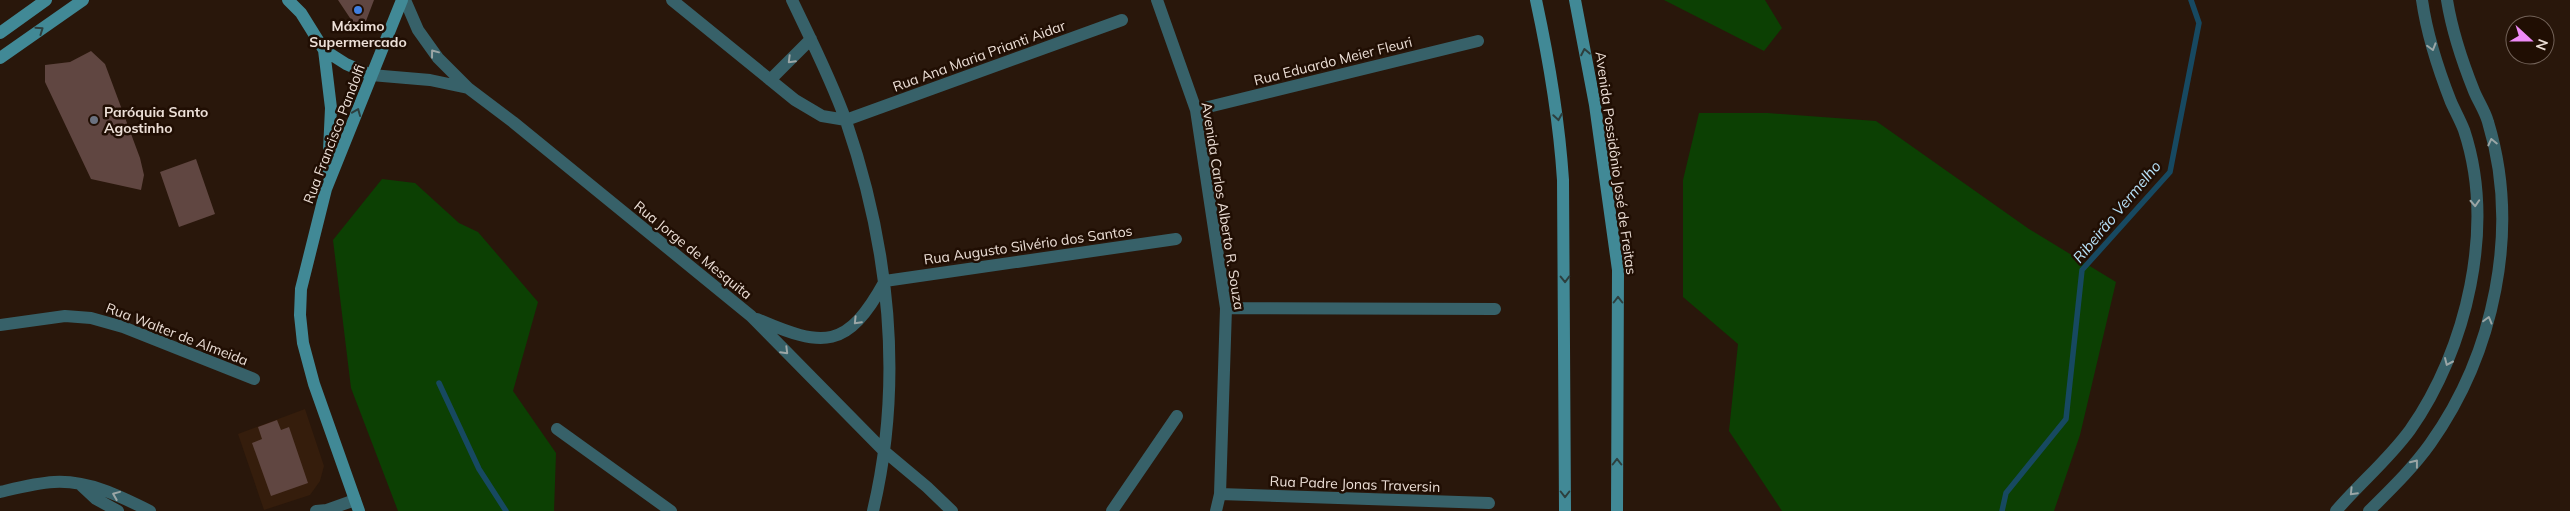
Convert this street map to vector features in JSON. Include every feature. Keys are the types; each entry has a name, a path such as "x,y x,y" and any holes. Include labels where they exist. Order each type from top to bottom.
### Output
{"street":[{"path":"0,33 46,0"},
{"path":"0,58 83,0"},
{"path":"288,0 301,13 324,50 346,64 371,75"},
{"name":"Rua Francisco Pandolfi","path":"357,506 314,384 303,343 300,315 305,271 326,189 371,75 404,0"},
{"name":"Rua Jorge de Mesquita","path":"404,0 418,30 438,58 468,88 521,128 751,316 884,451 952,511"},
{"path":"672,0 795,100 822,116 846,120"},
{"path":"792,0 846,120 872,206 885,281 890,369 884,451 874,511"},
{"name":"Avenida Carlos Alberto R. Souza","path":"1157,0 1196,110 1226,308 1220,494 1216,511"},
{"path":"1536,0 1559,128 1563,180 1565,511"},
{"name":"Avenida Possidônio José de Freitas","path":"1575,0 1595,105 1618,270 1617,511"},
{"path":"2336,511 2392,452 2425,406 2439,381 2460,328 2473,272 2476,215 2470,158 2464,129 2440,73 2422,0"},
{"path":"2369,511 2411,469 2438,432 2458,399 2484,336 2498,276 2501,214 2495,153 2488,121 2462,58 2447,0"},
{"name":"Rua Ana Maria Prianti Aidar","path":"846,120 1122,20"},
{"path":"770,80 811,39"},
{"name":"Rua Eduardo Meier Fleuri","path":"1196,110 1478,41"},
{"path":"324,50 332,139 326,189"},
{"name":"Rua Jorge de Mesquita","path":"371,75 430,80 468,88"},
{"name":"Rua Augusto Silvério dos Santos","path":"885,281 1176,239"},
{"path":"751,316 788,332 823,339 840,334 854,325 875,299 885,281"},
{"path":"1226,308 1495,309"},
{"name":"Rua Walter de Almeida","path":"0,325 65,316 91,318 123,327 254,379"},
{"path":"1112,511 1177,416"},
{"path":"557,429 671,511"},
{"path":"0,492 55,482 81,485 118,495 150,511"},
{"path":"81,485 96,499 118,511"},
{"name":"Rua Padre Jonas Traversin","path":"1220,494 1489,503"},
{"path":"323,511 357,506"}],"shaded area":[{"path":"305,409 324,466 320,481 310,495 264,510 238,434"}],"green space":[{"path":"1664,0 1765,0 1782,28 1764,51"},
{"path":"1699,113 1768,113 1876,121 2029,229 2116,282 2080,435 2054,511 1782,511 1729,431 1738,344 1683,297 1683,180"},
{"path":"382,179 415,183 459,223 478,232 538,302 513,391 556,453 554,511 398,511 351,388 333,240"}],"building":[{"name":"Máximo Supermercado","path":"338,0 374,0 366,21 356,27"},
{"name":"Paróquia Santo Agostinho","path":"91,51 105,64 140,158 144,175 141,190 91,179 45,82 45,65 70,62"},
{"path":"196,159 215,214 179,227 160,172"},
{"path":"277,420 281,430 289,427 308,483 271,496 252,443 262,439 258,427"}],"waterway":[{"name":"Ribeirão Vermelho","path":"2002,511 2006,493 2066,419 2082,270 2170,172 2199,23 2191,0"},
{"path":"439,383 479,469 506,511"}],"place":[{"name":"Máximo Supermercado","path":"358,10"},
{"name":"Paróquia Santo Agostinho","path":"94,120"}]}
